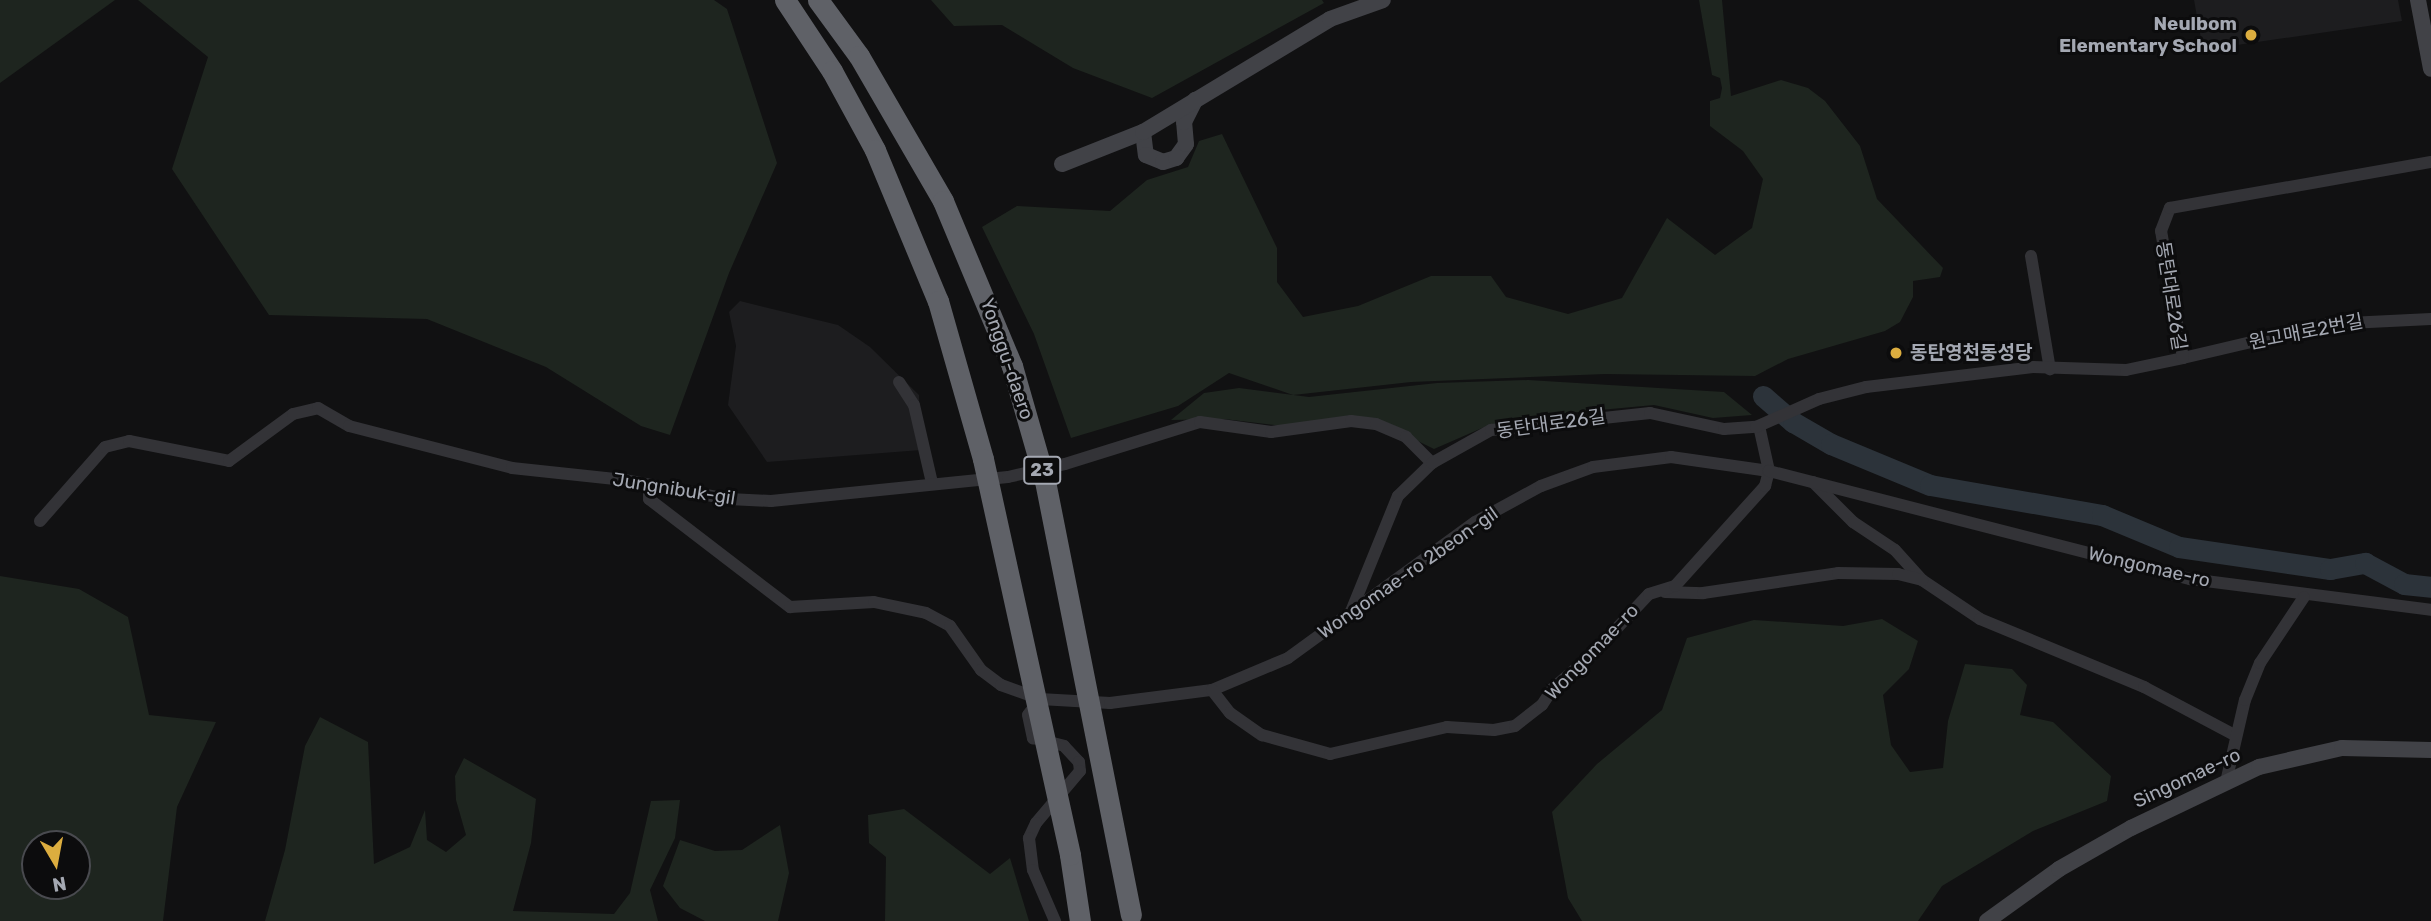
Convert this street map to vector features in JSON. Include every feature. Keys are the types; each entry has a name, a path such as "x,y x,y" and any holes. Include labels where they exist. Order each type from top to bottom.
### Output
{"highway":[{"path":"785,0 832,71 874,150 939,301 983,459 1070,855 1080,921"},
{"name":"Yonggu-daero","path":"818,0 859,56 943,201 1012,366 1048,493 1131,918"}],"street":[{"path":"1062,164 1143,132 1330,19 1383,0"},
{"path":"2418,0 2431,69"},
{"path":"1143,132 1146,155 1163,162 1176,158 1186,144 1184,122 1195,100"},
{"name":"동탄대로26길","path":"1350,614 1398,496 1432,463 1491,430 1650,413 1724,429 1762,425 1809,404 1866,387 2002,370 2126,370 2183,358 2161,231 2170,208 2431,162"},
{"path":"2031,256 2050,369"},
{"name":"원고매로2번길","path":"2183,358 2328,324 2431,318"},
{"path":"899,382 914,405 932,484"},
{"name":"Jungnibuk-gil","path":"40,521 105,447 129,441 229,461 261,442 293,414 318,408 349,426 512,468 771,501 1007,477 1065,464 1200,422 1271,432 1351,421 1376,424 1406,437 1432,463"},
{"path":"1762,425 1769,471"},
{"name":"Wongomae-ro 2beon-gil","path":"1212,690 1288,658 1475,522 1541,486 1593,467 1671,457 1769,471"},
{"name":"Wongomae-ro","path":"1212,690 1230,713 1262,734 1330,754 1447,727 1494,730 1515,726 1590,657 1648,594 1665,592 1765,486 1769,471 2189,579 2304,597 2431,610"},
{"path":"1810,480 1853,522 1888,544 1922,580 1980,619 2144,687 2236,736"},
{"path":"649,485 649,499 705,537 790,607 873,602 926,613 950,626 981,670 1002,685 1040,699 1121,703 1212,690"},
{"path":"1665,592 1703,593 1838,573 1898,574 1922,580"},
{"path":"2226,782 2236,736 2260,663 2304,597"},
{"path":"1040,699 1028,715 1033,738 1065,746 1079,762 1080,771 1036,823 1029,838 1032,870 1055,921"},
{"name":"Singomae-ro","path":"1987,921 2059,869 2131,828 2259,767 2321,751 2431,750"}],"shaded area":[{"path":"0,0 115,0 0,83"},
{"path":"138,0 714,0 727,9 777,163 729,273 670,435 641,426 546,367 427,319 269,315 172,169 208,57"},
{"path":"931,0 1322,0 1324,3 1152,98 1073,68 1002,25 954,26"},
{"path":"1699,0 1722,0 1731,96 1781,80 1808,88 1825,101 1860,146 1877,199 1943,268 1940,277 1913,281 1913,297 1900,322 1885,331 1788,359 1755,376 1605,374 1411,382 1293,395 1229,373 1178,406 1071,438 1034,334 982,227 1017,206 1110,211 1147,180 1188,167 1199,141 1222,134 1277,248 1277,282 1303,317 1358,306 1431,276 1491,276 1506,297 1568,314 1622,298 1667,218 1715,255 1752,228 1763,179 1743,151 1710,126 1710,101 1720,98 1722,88 1720,78 1712,75"},
{"name":"Neulbom Elementary School","path":"2194,0 2398,0 2402,21 2203,50"},
{"path":"740,301 838,325 870,347 919,395 921,450 767,462 728,405 736,346 729,312"},
{"path":"1528,380 1724,392 1752,415 1713,418 1654,405 1525,417 1489,425 1434,449 1371,418 1283,426 1224,419 1171,420 1204,393 1239,388 1309,397 1437,383"},
{"path":"0,576 79,589 128,617 149,715 216,722 177,807 163,921 0,921"},
{"path":"1882,619 1918,641 1909,669 1883,695 1891,745 1910,772 1943,768 1948,721 1965,664 2012,669 2027,685 2020,715 2053,722 2111,776 2107,801 2033,831 1942,886 1918,921 1582,921 1568,898 1552,812 1597,764 1662,710 1687,638 1754,620 1843,626"},
{"path":"320,717 368,742 374,864 410,847 425,810 427,840 446,852 466,835 456,800 455,776 464,758 536,799 531,843 513,911 614,914 630,893 651,801 680,800 675,838 650,890 658,921 265,921 285,850 305,746"},
{"path":"904,809 990,874 1010,858 1029,921 885,921 886,857 869,843 868,815"},
{"path":"780,825 789,873 778,921 705,921 680,908 663,886 680,840 715,851 742,850"}],"waterway":[{"path":"1763,396 1793,422 1831,444 1930,485 2102,515 2179,547 2330,569 2365,563 2404,584 2431,587"}],"place":[{"name":"Neulbom Elementary School","path":"2251,35"},
{"name":"동탄영천동성당","path":"1896,353"}]}
